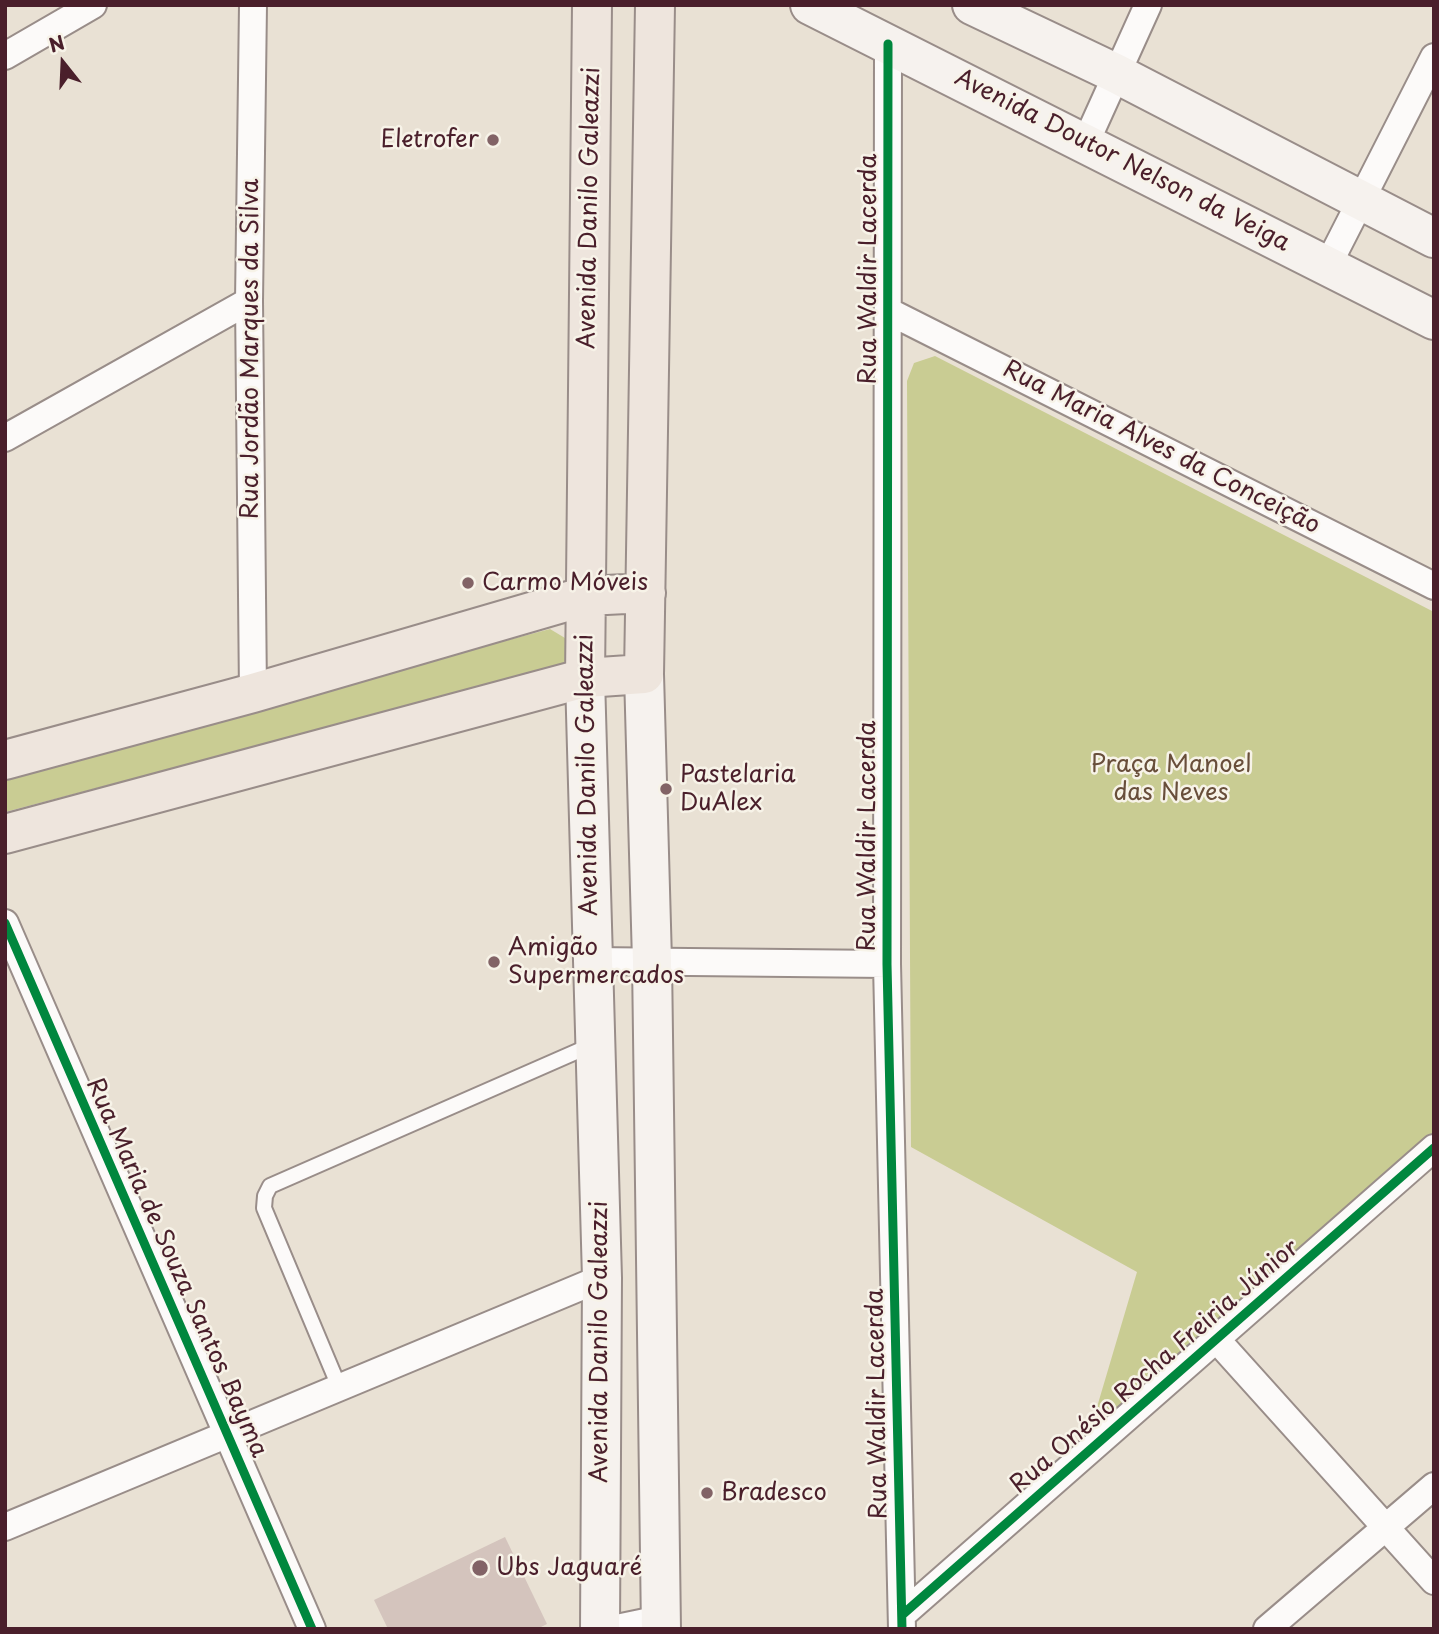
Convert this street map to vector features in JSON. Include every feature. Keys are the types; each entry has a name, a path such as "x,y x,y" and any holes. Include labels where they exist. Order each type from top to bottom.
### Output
{"main road":[{"name":"Avenida Danilo Galeazzi","path":"592,5 584,678 602,1278 600,1629"},
{"path":"655,5 644,674 652,961 660,1624"},
{"path":"972,5 1115,73 1434,238"},
{"name":"Avenida Doutor Nelson da Veiga","path":"815,6 1434,320"},
{"path":"5,760 253,693 586,596 646,593"},
{"path":"5,834 584,678 644,674"}],"street":[{"path":"5,56 93,5"},
{"name":"Rua Jordão Marques da Silva","path":"253,5 249,302 253,693"},
{"path":"1086,142 1148,5"},
{"name":"Rua Waldir Lacerda","path":"888,44 887,964 902,1622"},
{"path":"1328,265 1434,57"},
{"path":"5,438 249,302"},
{"name":"Rua Maria Alves da Conceição","path":"888,311 1434,586"},
{"name":"Rua Maria de Souza Santos Bayma","path":"5,923 312,1629"},
{"path":"591,961 887,964"},
{"name":"Rua Onésio Rocha Freiria Júnior","path":"902,1622 1216,1339 1434,1148"},
{"path":"5,1527 602,1278"},
{"path":"1216,1339 1434,1581"},
{"path":"1267,1629 1434,1486"},
{"path":"612,1629 660,1624"}],"lane":[{"path":"340,1389 264,1208 265,1196 270,1186 594,1044"}],"green space":[{"name":"Praça Manoel das Neves","path":"935,356 1434,612 1434,1132 1089,1434 1137,1272 911,1147 907,381 914,363"},
{"path":"550,629 570,641 568,656 561,667 5,812 5,773"}],"building":[{"name":"Ubs Jaguaré","path":"505,1537 547,1624 537,1629 388,1629 374,1600"}],"cycle path":[{"path":"888,44 887,964 902,1629"},
{"path":"5,923 312,1629"},
{"path":"902,1615 1434,1148"}],"place":[{"name":"Eletrofer","path":"493,140"},
{"name":"Carmo Móveis","path":"468,583"},
{"name":"Pastelaria DuAlex","path":"666,789"},
{"name":"Amigão Supermercados","path":"494,962"},
{"name":"Bradesco","path":"707,1493"},
{"name":"Ubs Jaguaré","path":"480,1568"}]}
